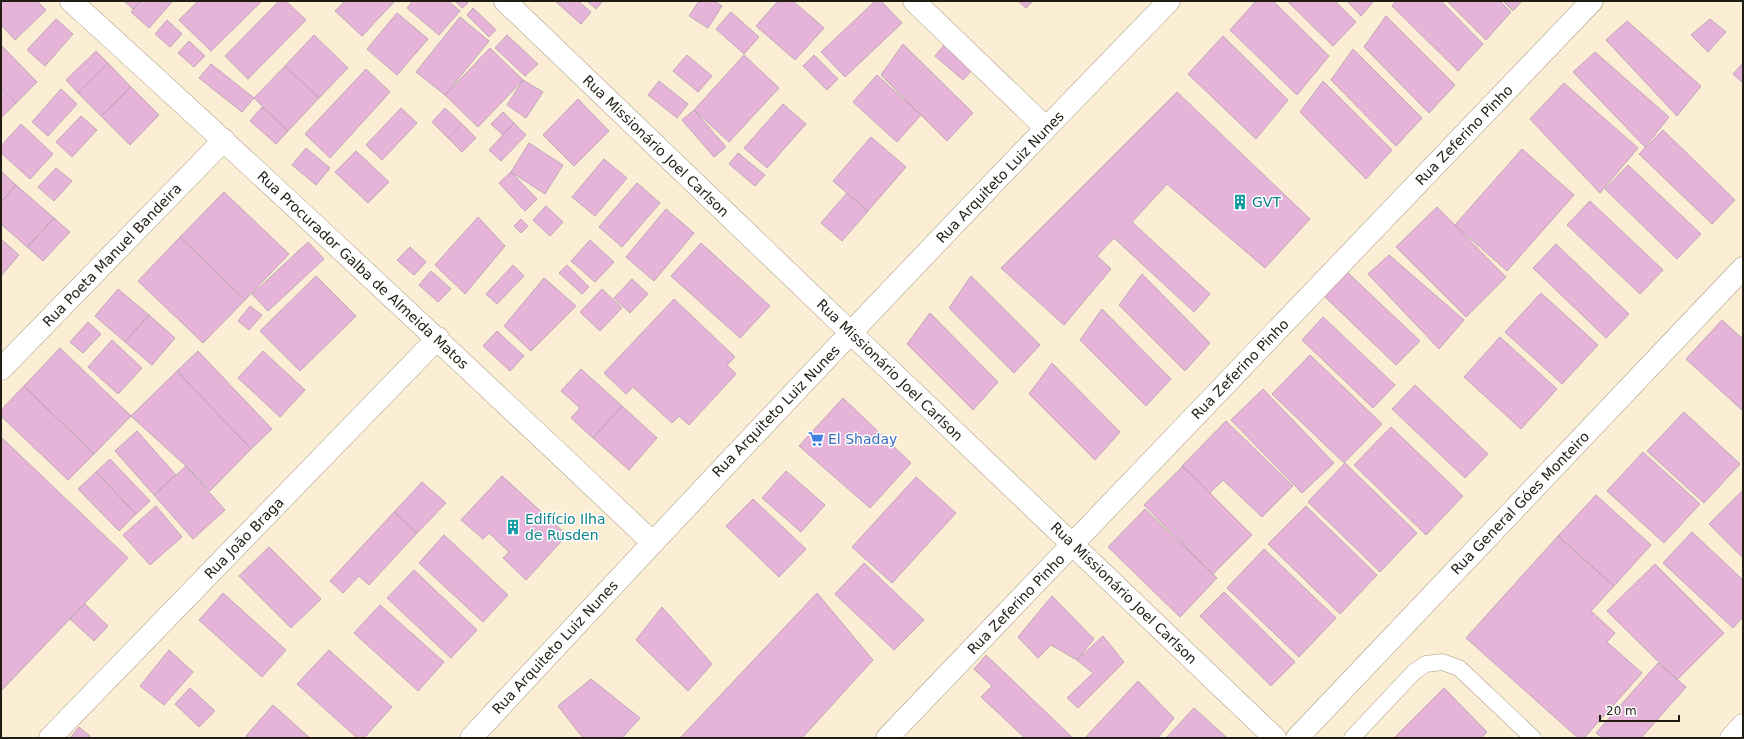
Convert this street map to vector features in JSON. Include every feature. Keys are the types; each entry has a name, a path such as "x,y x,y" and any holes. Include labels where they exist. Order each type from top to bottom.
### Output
{"main road":[{"name":"Rua Procurador Galba de Almeida Matos","path":"71,1 438,338 652,542"},
{"name":"Rua Missionário Joel Carlson","path":"505,1 1275,738"},
{"path":"914,1 1046,128"},
{"name":"Rua Arquiteto Luiz Nunes","path":"470,738 652,542 1169,1"},
{"name":"Rua Zeferino Pinho","path":"887,738 1592,1"},
{"name":"Rua Poeta Manuel Bandeira","path":"1,369 224,140"},
{"name":"Rua General Góes Monteiro","path":"1297,738 1743,268"},
{"name":"Rua João Braga","path":"50,738 438,338"},
{"path":"1731,738 1743,725"}],"lane":[{"path":"1352,738 1414,672 1426,664 1442,662 1459,668 1533,738"}],"building":[{"path":"1,1 37,1 46,10 15,40 1,25"},
{"path":"124,1 141,1 133,9"},
{"path":"141,1 173,1 149,28 131,12"},
{"path":"198,1 262,1 211,51 179,20"},
{"path":"279,1 286,1 306,20 248,79 225,56"},
{"path":"345,1 395,1 362,36 335,11"},
{"path":"413,1 448,1 460,11 439,35 407,8"},
{"path":"455,1 466,1 468,3 462,8"},
{"path":"555,1 578,1 591,12 581,24"},
{"path":"587,1 603,1 596,9"},
{"path":"699,1 714,1 722,6 708,28 689,16"},
{"path":"778,1 793,1 824,28 795,60 756,26"},
{"path":"875,1 881,1 902,23 845,77 821,52"},
{"path":"1018,1 1033,1 1026,8"},
{"path":"1256,1 1273,1 1329,56 1297,95 1230,30"},
{"path":"1287,1 1335,1 1356,22 1333,46"},
{"path":"1347,1 1374,1 1361,16"},
{"path":"1396,1 1441,1 1483,44 1458,71 1392,6"},
{"path":"1447,1 1500,1 1511,12 1486,40"},
{"path":"1503,1 1522,1 1513,11"},
{"path":"473,8 496,30 489,37 467,15"},
{"path":"731,12 759,37 744,54 716,29"},
{"path":"397,13 428,39 397,75 367,49"},
{"path":"1386,16 1455,85 1429,113 1364,47"},
{"path":"460,17 489,41 445,95 416,72"},
{"path":"56,19 73,34 45,66 27,50"},
{"path":"1710,19 1726,32 1708,52 1691,35"},
{"path":"167,20 182,34 170,47 155,34"},
{"path":"1627,21 1701,86 1677,116 1606,40"},
{"path":"314,35 348,68 319,98 285,66"},
{"path":"507,35 538,64 525,76 495,48"},
{"path":"1223,36 1288,100 1256,139 1188,74"},
{"path":"189,41 205,56 194,67 178,53"},
{"path":"903,44 973,113 947,141 881,75"},
{"path":"1,45 37,82 16,103 1,88"},
{"path":"944,45 972,70 963,80 935,56"},
{"path":"490,48 523,80 478,127 445,95"},
{"path":"1353,49 1422,118 1396,146 1331,80"},
{"path":"96,51 108,63 78,93 66,80"},
{"path":"1595,52 1669,117 1645,147 1573,72"},
{"path":"687,55 712,76 698,92 673,71"},
{"path":"744,55 779,88 729,142 694,110"},
{"path":"814,55 838,79 827,90 803,66"},
{"path":"108,63 131,87 101,116 78,93"},
{"path":"1743,63 1743,83 1733,74"},
{"path":"211,64 254,98 242,112 199,78"},
{"path":"285,66 319,98 288,131 254,98"},
{"path":"366,69 390,92 330,158 305,134"},
{"path":"877,75 921,115 897,142 853,102"},
{"path":"523,80 543,92 526,118 507,105"},
{"path":"659,81 688,104 677,118 648,95"},
{"path":"1323,81 1392,150 1366,179 1300,112"},
{"path":"1564,83 1638,148 1600,193 1530,119"},
{"path":"131,87 159,115 130,145 101,116"},
{"path":"1,88 16,103 1,118"},
{"path":"61,89 77,104 48,136 32,122"},
{"name":"GVT","path":"1177,92 1310,219 1265,268 1167,184 1132,222 1210,294 1194,312 1114,238 1097,256 1111,269 1064,325 1001,268"},
{"path":"578,99 609,131 574,166 543,135"},
{"path":"783,104 806,124 767,168 744,148"},
{"path":"262,107 288,131 276,144 250,121"},
{"path":"401,108 417,123 382,160 366,145"},
{"path":"445,108 462,124 448,138 432,122"},
{"path":"694,110 726,147 714,157 682,120"},
{"path":"503,112 514,123 503,135 491,124"},
{"path":"81,116 97,130 72,157 56,142"},
{"path":"514,123 526,135 501,161 489,150"},
{"path":"21,124 53,154 30,179 1,153 1,146"},
{"path":"462,124 476,138 462,152 448,138"},
{"path":"1663,130 1735,200 1712,224 1639,154"},
{"path":"871,137 906,167 868,211 833,181"},
{"path":"529,143 563,165 545,194 511,172"},
{"path":"306,148 330,168 316,185 292,165"},
{"path":"1522,149 1574,195 1507,271 1455,225"},
{"path":"356,151 389,182 368,203 335,172"},
{"path":"738,153 765,175 755,186 729,164"},
{"path":"604,159 627,178 595,216 572,197"},
{"path":"1628,165 1701,234 1677,259 1605,189"},
{"path":"56,168 72,181 54,201 38,187"},
{"path":"1,171 16,185 1,202"},
{"path":"511,172 537,199 525,211 499,183"},
{"path":"637,183 660,203 622,247 599,227"},
{"path":"16,185 54,218 27,247 1,224 1,202"},
{"path":"224,192 289,254 245,300 180,237"},
{"path":"847,193 868,211 842,241 821,223"},
{"path":"1590,201 1663,270 1640,294 1567,225"},
{"path":"546,206 563,222 550,236 533,220"},
{"path":"1437,207 1506,277 1466,317 1396,247"},
{"path":"666,209 694,233 654,281 626,257"},
{"path":"478,217 505,246 465,294 435,265"},
{"path":"54,218 70,232 43,261 27,247"},
{"path":"521,219 528,226 521,233 514,226"},
{"path":"180,237 245,300 203,343 138,281"},
{"path":"1,239 19,255 1,276"},
{"path":"590,240 614,262 595,282 571,261"},
{"path":"308,242 324,259 268,311 252,294"},
{"path":"701,243 770,306 740,338 671,276"},
{"path":"1556,244 1629,314 1606,338 1533,268"},
{"path":"410,247 426,262 414,275 397,260"},
{"path":"1389,255 1464,320 1439,349 1368,274"},
{"path":"513,265 524,276 497,304 486,294"},
{"path":"567,265 589,287 582,294 559,273"},
{"path":"431,271 451,289 438,302 419,285"},
{"path":"1347,272 1420,341 1396,365 1324,296"},
{"path":"1142,274 1210,343 1185,371 1119,305"},
{"path":"316,276 356,316 300,371 260,331"},
{"path":"971,276 1040,345 1014,373 949,308"},
{"path":"544,278 576,306 531,351 504,326"},
{"path":"632,279 648,294 630,313 614,298"},
{"path":"118,289 149,315 125,342 95,316"},
{"path":"602,289 622,308 600,331 580,312"},
{"path":"1541,293 1598,345 1562,384 1505,332"},
{"path":"674,299 735,357 727,365 736,374 689,425 679,416 672,423 633,387 626,394 604,373"},
{"path":"250,306 262,315 249,330 238,321"},
{"path":"1102,309 1171,379 1146,406 1080,340"},
{"path":"930,313 998,382 973,410 907,344"},
{"path":"149,315 175,338 152,365 125,342"},
{"path":"1323,317 1395,385 1373,408 1302,340"},
{"path":"1722,320 1743,339 1743,411 1686,359"},
{"path":"88,322 101,334 83,353 70,342"},
{"path":"497,331 524,356 510,371 483,346"},
{"path":"1500,337 1557,389 1521,429 1464,377"},
{"path":"112,340 142,368 118,394 88,367"},
{"path":"60,348 131,416 94,454 24,386"},
{"path":"198,351 272,429 251,449 177,371"},
{"path":"263,351 305,390 280,417 238,378"},
{"path":"1310,355 1382,424 1344,463 1272,394"},
{"path":"1052,363 1120,432 1095,460 1029,394"},
{"path":"581,369 622,406 593,438 571,418 580,408 561,391"},
{"path":"177,371 251,449 210,491 186,466 131,416"},
{"path":"1415,385 1488,454 1465,478 1392,409"},
{"path":"24,386 94,454 68,480 1,416 1,410"},
{"path":"1263,389 1334,463 1302,493 1231,420"},
{"path":"843,398 911,463 870,508 799,446"},
{"path":"622,406 657,438 629,470 593,438"},
{"path":"1684,412 1740,464 1704,503 1647,451"},
{"path":"1226,421 1293,486 1262,517 1223,480 1210,493 1182,466"},
{"path":"1391,427 1463,496 1426,535 1354,465"},
{"path":"137,431 176,475 154,495 115,451"},
{"path":"1,437 128,558 1,691"},
{"path":"1643,452 1700,504 1664,543 1607,491"},
{"path":"110,459 150,501 136,514 96,472"},
{"path":"1345,463 1417,533 1380,572 1308,502"},
{"path":"186,466 225,510 193,539 154,495"},
{"path":"1183,466 1252,535 1213,574 1144,505"},
{"path":"786,471 825,505 801,532 762,498"},
{"path":"96,472 136,514 119,531 78,489"},
{"name":"Edifício Ilha de Rusden","path":"502,476 567,535 526,580 503,558 509,552 489,533 483,539 461,520"},
{"path":"916,477 956,513 892,583 852,547"},
{"path":"422,482 446,503 417,533 394,512"},
{"path":"1743,490 1743,558 1709,524"},
{"path":"1596,495 1651,545 1614,586 1558,536"},
{"path":"753,499 806,549 779,577 726,526"},
{"path":"156,506 182,537 150,565 123,535"},
{"path":"1306,506 1377,575 1340,614 1268,544"},
{"path":"1145,509 1217,578 1180,617 1108,547"},
{"path":"394,512 417,533 369,585 359,576 343,593 330,581"},
{"path":"1692,532 1743,580 1743,617 1733,628 1663,563"},
{"path":"444,535 508,595 483,622 419,563"},
{"path":"1558,536 1614,586 1591,611 1615,633 1607,642 1642,673 1584,738 1578,738 1466,638"},
{"path":"269,547 321,599 291,628 239,576"},
{"path":"1264,549 1336,618 1299,657 1227,588"},
{"path":"864,563 924,620 894,650 835,594"},
{"path":"1655,564 1724,633 1677,680 1607,611"},
{"path":"414,570 477,630 451,658 387,598"},
{"path":"1224,592 1295,662 1271,686 1200,616"},
{"path":"223,593 286,650 262,677 199,620"},
{"path":"817,593 873,660 802,738 680,738"},
{"path":"1052,596 1094,639 1077,660 1051,645 1038,658 1018,637"},
{"path":"85,604 108,626 94,641 70,619"},
{"path":"380,605 444,662 418,691 354,633"},
{"path":"662,607 712,664 688,691 636,640"},
{"path":"1103,636 1124,662 1078,708 1067,698 1093,673 1077,660"},
{"path":"169,650 193,672 164,705 140,686"},
{"path":"329,650 392,707 364,738 357,738 297,684"},
{"path":"986,655 1073,738 1025,738 981,697 992,686 974,669"},
{"path":"1658,663 1686,687 1641,738 1602,738 1596,733"},
{"path":"591,679 640,718 622,738 583,738 558,706"},
{"path":"1138,681 1174,718 1158,738 1085,738"},
{"path":"190,688 215,711 199,727 175,704"},
{"path":"1444,688 1487,732 1481,738 1394,738"},
{"path":"273,705 310,738 248,738 246,736"},
{"path":"1194,708 1226,737 1166,738"},
{"path":"79,727 90,736 89,738 70,738"}],"place":[{"name":"GVT","path":"1240,202"},
{"name":"El Shaday","path":"816,439"},
{"name":"Edifício Ilha de Rusden","path":"513,527"}]}
